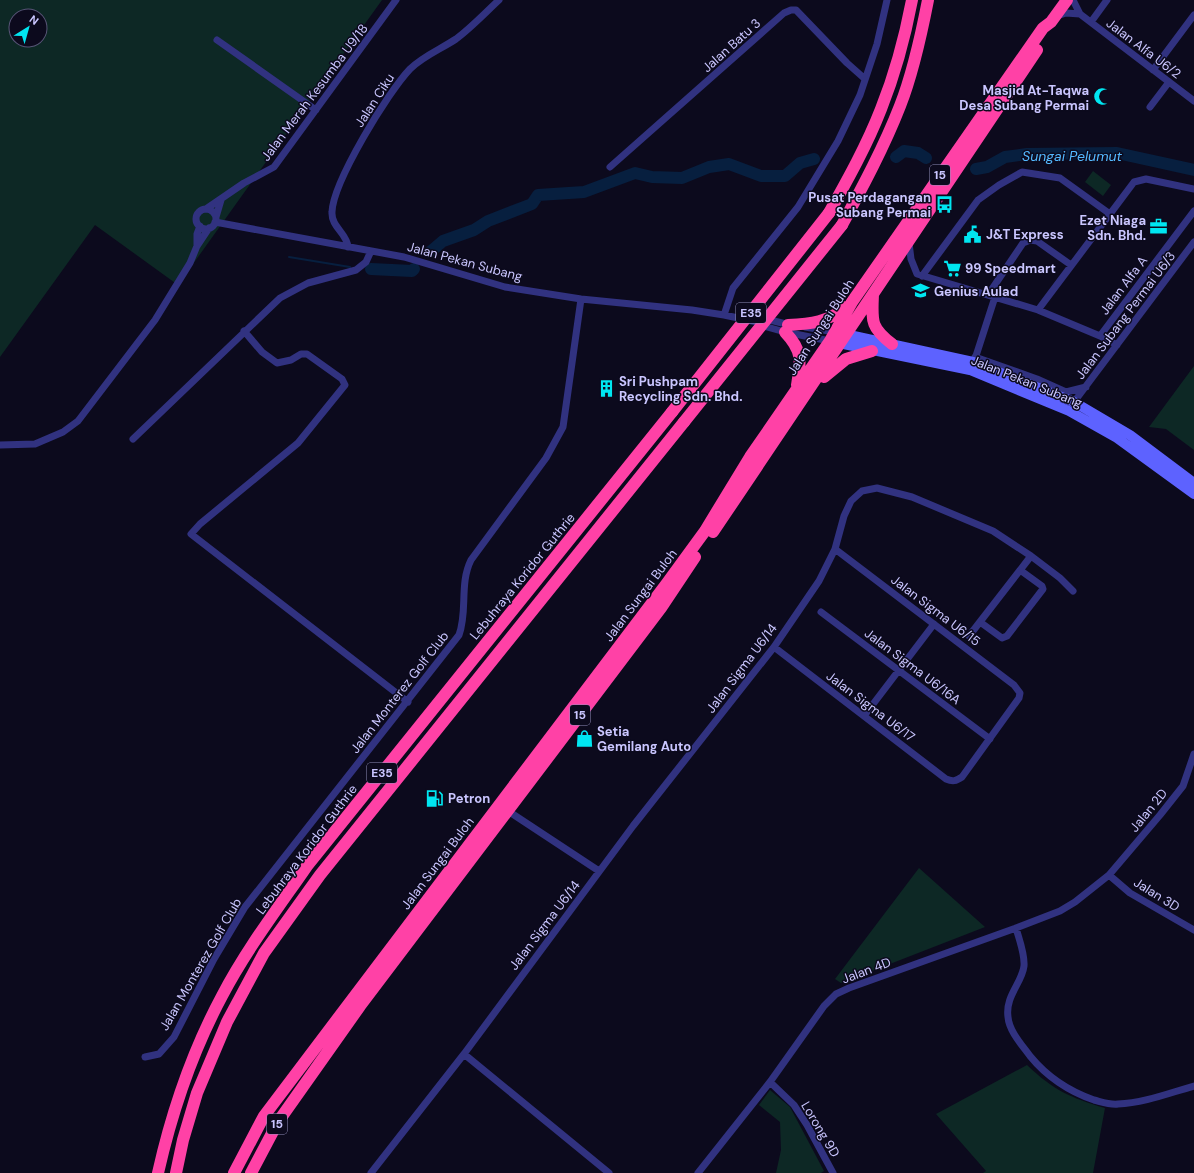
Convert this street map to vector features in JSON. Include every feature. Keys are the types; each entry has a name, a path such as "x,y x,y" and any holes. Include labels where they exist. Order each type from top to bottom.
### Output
{"highway":[{"name":"Lebuhraya Koridor Guthrie","path":"158,1173 167,1132 197,1049 222,995 258,936 307,866 672,412 829,213 856,165 882,108 905,36 912,0"},
{"name":"Lebuhraya Koridor Guthrie","path":"176,1173 183,1140 197,1093 227,1022 264,954 320,875 842,225 874,165 900,106 921,38 928,0"},
{"name":"Jalan Sungai Buloh","path":"251,1173 278,1122 360,1006 660,608 816,382 838,338 852,302 1043,28 1052,20 1066,0"},
{"name":"Jalan Sungai Buloh","path":"234,1173 264,1116 705,531 750,457 796,388 873,294 1049,32 1052,20"},
{"path":"873,294 872,320 880,334 892,344"},
{"path":"796,388 800,356 796,344 787,328 822,322 833,317 852,302"},
{"path":"816,382 846,359 872,351"}],"main road":[{"name":"Jalan Pekan Subang","path":"838,338 892,344 974,360 1074,402 1130,435 1194,483"},
{"name":"Jalan Pekan Subang","path":"838,338 872,351 970,370 1069,411 1117,438 1194,494"}],"street":[{"name":"Jalan Merah Kesumba U9/18","path":"206,209 244,183 274,167 396,0"},
{"name":"Jalan Ciku","path":"348,247 346,237 333,222 331,213 335,195 375,117 397,85 411,68 456,38 499,0"},
{"path":"724,315 733,288 798,207 838,141 865,79 877,44 887,0"},
{"path":"1073,0 1080,14"},
{"path":"1091,22 1107,0"},
{"name":"Jalan Batu 3","path":"610,167 784,13 791,10 796,10 847,63 865,79"},
{"path":"1052,20 1066,13 1080,14"},
{"name":"Jalan Alfa U6/2","path":"1080,14 1194,101"},
{"path":"1153,70 1194,15"},
{"path":"217,40 316,110"},
{"path":"1150,107 1169,82"},
{"path":"922,276 978,200 999,185 1022,172 1060,178 1110,214"},
{"path":"1038,310 1134,182 1146,179 1194,189"},
{"path":"0,445 36,444 63,432 78,421 154,320 190,263 197,246 216,219 221,200"},
{"path":"209,228 200,226 197,223 198,213 206,209 210,210 216,219"},
{"name":"Jalan Alfa A","path":"1100,336 1194,211"},
{"name":"Jalan Pekan Subang","path":"216,219 432,264 505,288 581,299 692,310 757,322 770,320 787,328 838,338"},
{"path":"197,246 197,234 200,226"},
{"path":"1071,265 1037,241 1030,240 1023,242 991,296 974,360 1037,379 1066,392 1086,386"},
{"path":"908,242 914,269 917,274 1038,310 1100,336 1117,345"},
{"name":"Jalan Subang Permai U6/3","path":"1074,402 1194,242"},
{"path":"133,439 280,298 308,283 356,270 366,262 371,251"},
{"name":"Jalan Monterez Golf Club","path":"145,1057 159,1054 174,1037 214,959 245,907 267,877 408,702 459,635 462,623 465,575 471,560 548,455 563,427 581,299"},
{"path":"244,331 262,352 277,362 291,360 301,354 307,354 342,379 345,385 298,443 200,524 191,534 408,702"},
{"name":"Jalan Sigma U6/14","path":"371,1173 464,1054 599,871 774,647 819,581 835,549 844,516 851,501 862,491 877,488 912,497 993,531 1031,556 1060,578 1073,591"},
{"name":"Jalan Sigma U6/15","path":"835,549 1014,685 1020,693 1019,698 990,739"},
{"path":"969,636 1031,556"},
{"path":"980,622 1002,638 1007,636 1043,589 1042,586 1020,570"},
{"name":"Jalan Sigma U6/16A","path":"821,612 990,739"},
{"path":"864,716 934,624"},
{"name":"Jalan Sigma U6/17","path":"774,647 946,779 955,781 962,776 990,739"},
{"name":"Jalan 2D","path":"1109,875 1183,786 1194,754"},
{"path":"508,811 599,871"},
{"name":"Jalan 4D","path":"698,1173 770,1082 824,1006 836,994 1060,911 1075,902 1109,875"},
{"name":"Jalan 3D","path":"1109,875 1130,893 1194,930"},
{"path":"1016,928 1024,968 1012,994 1008,1007 1008,1018 1012,1031 1024,1048 1049,1076 1066,1088 1086,1097 1116,1105 1138,1102 1194,1086"},
{"path":"464,1054 609,1173"},
{"name":"Lorong 9D","path":"770,1082 794,1105 807,1125 833,1173"}],"green space":[{"path":"0,0 382,0 178,285 95,225 0,357"},
{"path":"1093,171 1111,185 1103,196 1085,182"},
{"path":"1194,366 1194,450 1166,429 1149,427"},
{"path":"919,868 985,927 841,983 835,979"},
{"path":"1027,1065 1045,1081 1072,1097 1105,1108 1093,1173 983,1173 986,1171 936,1114"},
{"path":"770,1090 790,1107 824,1171 821,1173 776,1173 781,1150 780,1122 759,1105"}],"waterway":[{"name":"Sungai Pelumut","path":"896,157 904,151 918,153 926,158"},
{"name":"Sungai Pelumut","path":"976,169 987,167 1005,157 1027,154 1117,153 1194,170"},
{"name":"Sungai Pelumut","path":"430,252 443,241 474,230 488,221 532,204 538,195 584,192 635,173 652,177 682,178 709,167 729,164 761,176 785,176 800,163 814,159"},
{"path":"289,257 350,267"},
{"name":"Sungai Pelumut","path":"371,269 412,271 414,269"}],"place":[{"name":"Masjid At-Taqwa Desa Subang Permai","path":"1102,97"},
{"name":"Pusat Perdagangan Subang Permai","path":"944,204"},
{"name":"Ezet Niaga Sdn. Bhd.","path":"1159,227"},
{"name":"J&T Express","path":"973,234"},
{"name":"99 Speedmart","path":"952,268"},
{"name":"Genius Aulad","path":"921,291"},
{"name":"Sri Pushpam Recycling Sdn. Bhd.","path":"606,388"},
{"name":"Setia Gemilang Auto","path":"584,738"},
{"name":"Petron","path":"435,798"}]}
